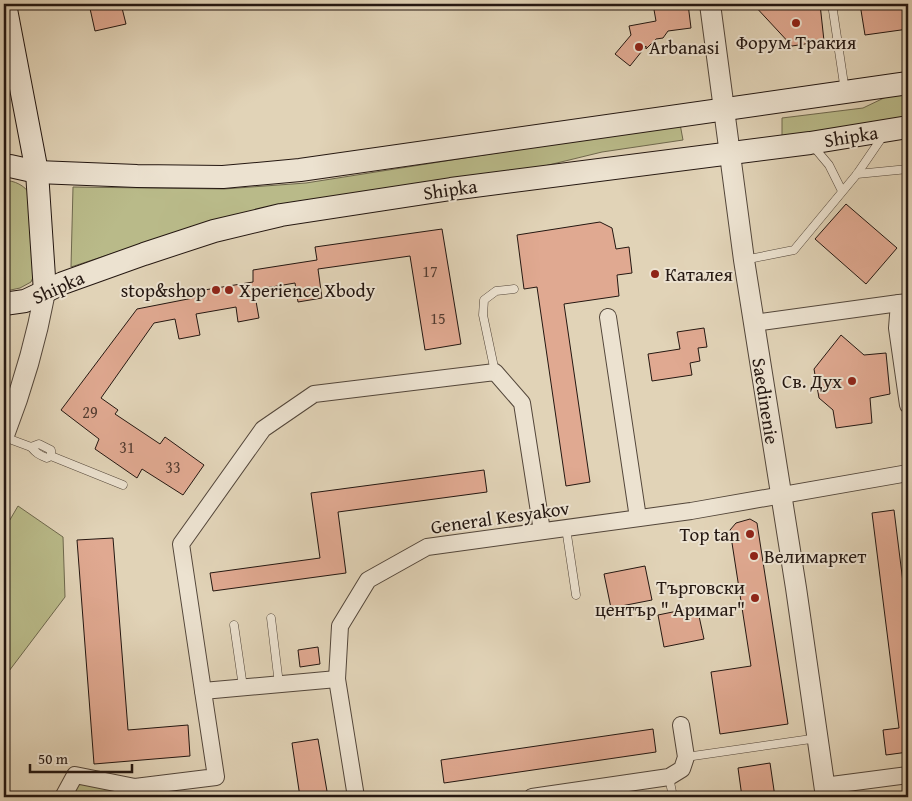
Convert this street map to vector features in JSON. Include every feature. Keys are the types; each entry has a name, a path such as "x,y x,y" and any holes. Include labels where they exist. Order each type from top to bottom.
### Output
{"main road":[{"path":"5,4 37,172 45,292"},
{"path":"4,166 37,172 137,176 223,177 300,170 908,82"},
{"name":"Shipka","path":"4,304 25,301 63,283 214,231 280,216 451,189 810,143 898,129"}],"street":[{"name":"Saedinenie","path":"710,4 744,260 825,792"},
{"path":"4,436 17,401 40,320 45,292"},
{"path":"754,323 904,303 897,328 908,405"},
{"path":"608,317 638,518"},
{"path":"63,797 75,775 135,787 216,777 181,544 262,429 314,394 495,372 522,403 542,531"},
{"name":"General Kesyakov","path":"356,797 337,679 340,626 368,580 427,547 638,518 908,473"},
{"path":"203,691 337,679"},
{"path":"532,797 669,776 682,769 686,758 681,726"},
{"path":"825,792 908,775"}],"lane":[{"path":"832,4 845,92"},
{"path":"744,260 794,250 842,191 898,129"},
{"path":"810,143 829,165 842,191"},
{"path":"857,174 908,168"},
{"path":"495,372 483,316 484,300 496,291 514,289"},
{"path":"4,436 30,447 36,454 47,458 51,456 123,485"},
{"path":"566,528 576,595"},
{"path":"271,618 279,684"},
{"path":"234,625 243,687"},
{"path":"686,758 818,738"},
{"path":"669,776 673,797"}],"green space":[{"path":"908,94 908,119 782,137 782,118 863,108 886,97"},
{"path":"680,124 683,140 602,152 524,171 202,224 71,267 73,187 224,189 306,183"},
{"path":"4,180 19,184 30,194 37,268 31,282 20,288 6,291 4,291"},
{"path":"18,506 63,537 65,597 9,671 4,665 4,530"},
{"path":"78,778 113,786 106,797 68,797"}],"building":[{"path":"89,4 121,4 126,24 95,31"},
{"path":"653,4 688,4 691,28 668,31 663,38 656,39 646,49 646,46 630,66 615,54 631,35 629,26 656,21"},
{"name":"Форум Тракия","path":"753,4 820,4 824,41 792,46"},
{"path":"860,4 908,4 908,29 865,35"},
{"path":"846,204 897,248 866,284 815,239"},
{"path":"600,222 612,228 616,249 629,247 632,273 617,275 619,296 564,304 590,482 566,486 537,287 524,289 517,235"},
{"path":"442,229 461,344 425,350 410,256 318,269 322,298 298,302 295,283 254,290 259,318 238,322 236,307 196,314 200,335 179,339 175,319 154,323 101,398 118,410 115,414 160,444 165,437 204,465 183,495 142,469 137,478 95,449 99,439 61,410 137,309 193,298 192,292 253,282 253,270 317,260 315,247"},
{"path":"704,328 707,347 698,348 700,361 690,363 692,375 652,381 648,354 680,349 677,332"},
{"name":"Св. Дух","path":"841,335 864,355 886,353 890,394 870,398 872,423 836,428 833,410 819,398 814,369"},
{"path":"484,470 487,492 338,512 346,573 213,591 210,573 320,558 311,493"},
{"path":"894,510 908,623 908,752 886,755 883,730 899,728 872,513"},
{"name":"Търговски център \" Аримаг\"","path":"750,519 757,523 788,724 720,734 711,672 751,666 730,530 736,523"},
{"path":"113,538 128,730 188,725 190,756 94,764 77,540"},
{"path":"645,566 652,600 611,608 604,574"},
{"path":"697,607 704,639 664,647 658,615"},
{"path":"318,647 320,664 300,667 298,650"},
{"path":"653,729 656,752 444,783 441,760"},
{"path":"318,739 328,797 300,797 292,743"},
{"path":"770,763 775,797 742,797 738,768"}],"place":[{"name":"Форум Тракия","path":"796,23"},
{"name":"Аrbanasi","path":"639,47"},
{"name":"Каталея","path":"655,274"},
{"name":"stop&shop","path":"216,290"},
{"name":"Xperience Xbody","path":"229,290"},
{"name":"Св. Дух","path":"852,381"},
{"name":"Top tan","path":"750,534"},
{"name":"Велимаркет","path":"754,556"},
{"name":"Търговски център \" Аримаг\"","path":"755,598"}]}
